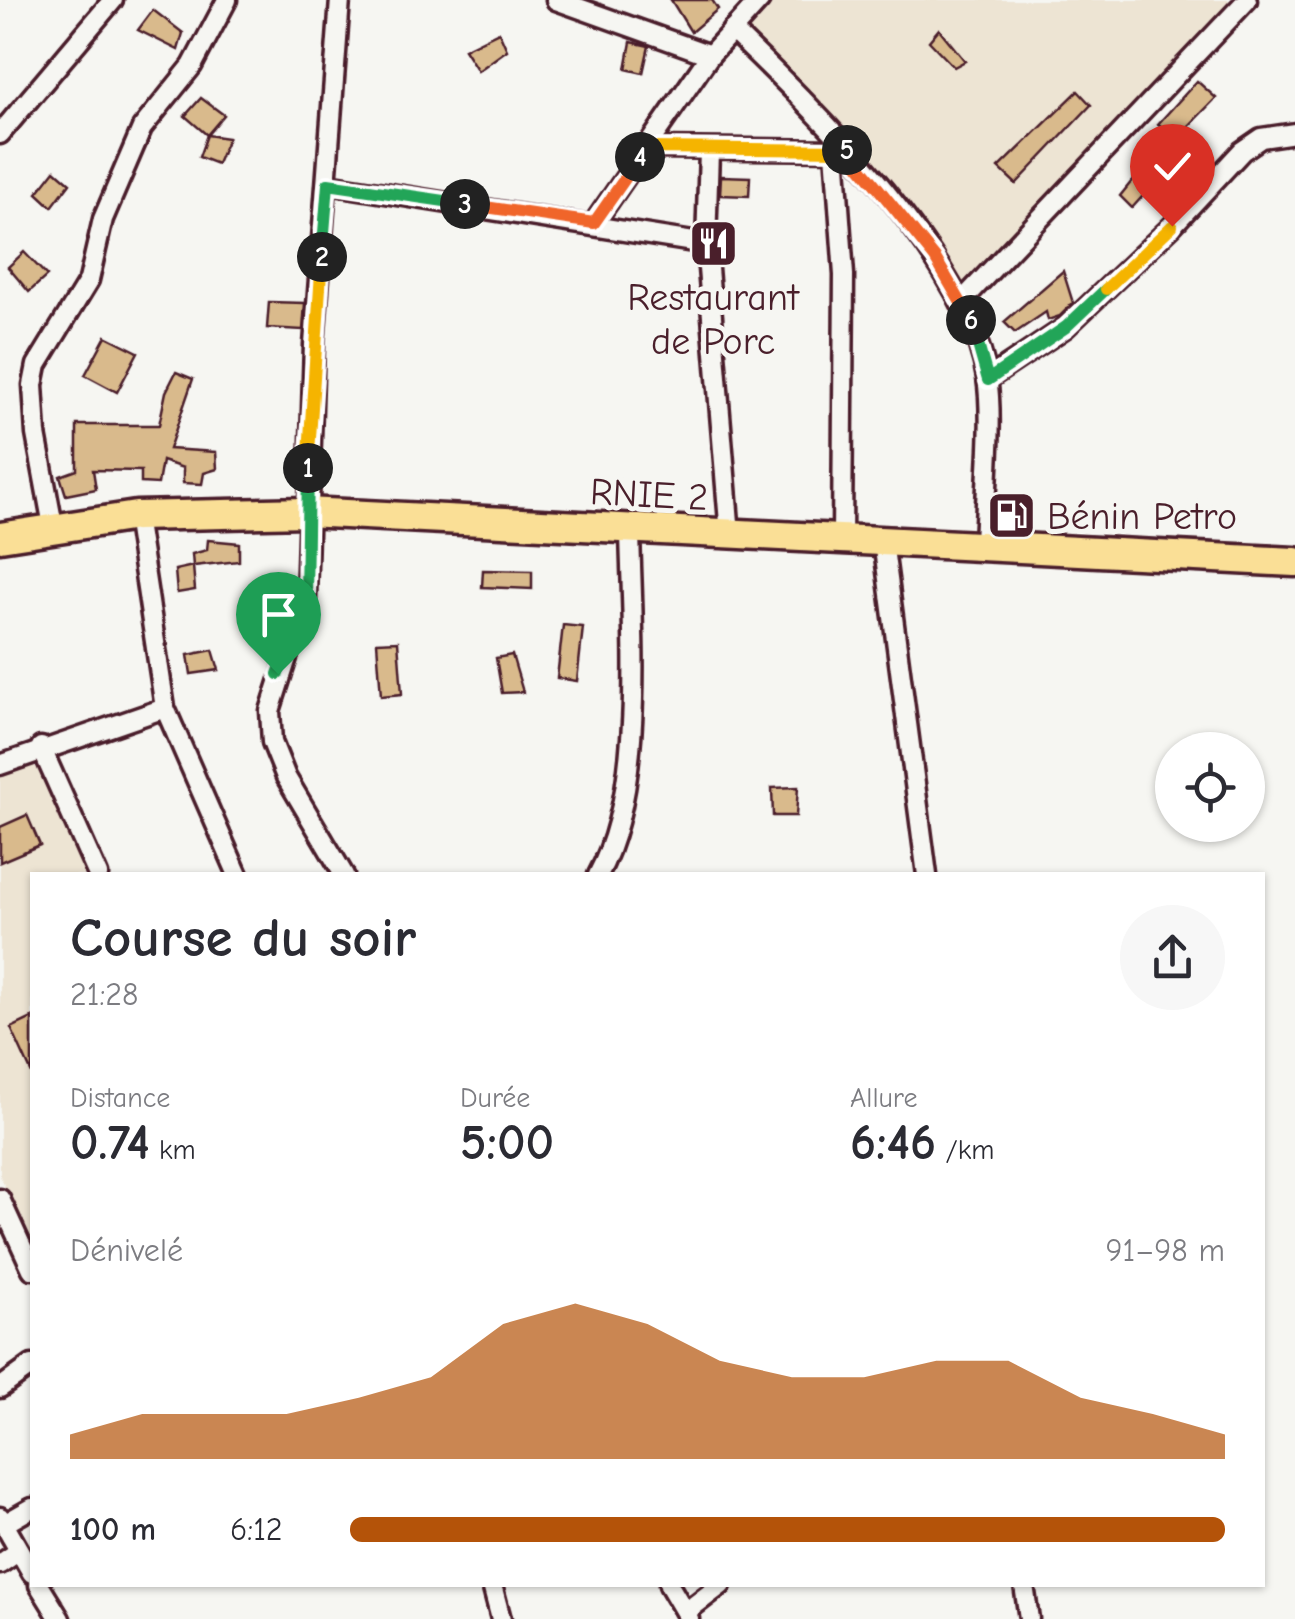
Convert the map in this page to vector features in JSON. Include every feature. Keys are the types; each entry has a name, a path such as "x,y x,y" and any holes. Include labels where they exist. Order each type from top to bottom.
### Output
{"highway":[{"name":"RNIE 2","path":"0,537 136,516 306,512 1295,562"}],"street":[{"path":"0,134 114,0"},
{"path":"53,526 36,434 33,384 37,365 89,280 104,219 134,144 166,96 197,60 227,0"},
{"path":"340,0 314,344 306,598 278,674 270,711 272,742 308,819 342,872"},
{"path":"556,0 614,9 710,55"},
{"path":"594,223 710,55 760,0"},
{"path":"963,300 1247,0"},
{"path":"732,30 842,150 963,300 988,380 984,546"},
{"path":"988,380 1066,327 1172,226 1242,150 1261,138 1295,133"},
{"path":"646,148 842,150"},
{"path":"842,150 842,540"},
{"path":"709,151 706,244 730,535"},
{"path":"328,184 594,223 706,244"},
{"path":"136,516 165,708 237,872"},
{"path":"599,872 621,821 633,668 630,530"},
{"path":"883,541 927,872"},
{"path":"0,765 41,747 165,708"},
{"path":"41,747 97,872"},
{"path":"0,1198 30,1265"},
{"path":"0,1388 30,1366"},
{"path":"30,1509 2,1520 30,1570"},
{"path":"0,1564 20,1552"},
{"path":"41,1587 60,1619"},
{"path":"493,1587 501,1619"},
{"path":"669,1587 688,1615 720,1587"},
{"path":"1024,1587 1029,1619"}],"shaded area":[{"path":"761,0 1247,0 963,300 849,150 732,30"},
{"path":"32,765 39,769 86,872 30,872 30,1243 0,1176 0,778"}],"building":[{"path":"671,0 712,0 718,9 691,32"},
{"path":"153,10 183,33 178,50 138,30"},
{"path":"939,29 965,61 954,67 929,41"},
{"path":"499,32 507,50 478,71 464,49"},
{"path":"631,42 649,46 643,73 626,69"},
{"path":"1197,81 1216,98 1178,137 1158,124"},
{"path":"1078,91 1091,105 1016,184 999,168"},
{"path":"201,98 224,115 207,135 185,116"},
{"path":"207,135 228,138 217,164 199,157"},
{"path":"1145,165 1160,177 1132,208 1120,196"},
{"path":"55,170 70,183 52,207 37,193"},
{"path":"721,176 750,177 749,196 720,195"},
{"path":"24,252 47,276 29,292 8,267"},
{"path":"1063,271 1073,303 1060,316 1048,320 1046,312 1015,333 1004,322"},
{"path":"269,302 305,303 303,330 267,328"},
{"path":"106,336 138,352 117,392 85,375"},
{"path":"176,372 193,379 169,449 216,452 217,469 204,473 202,484 183,483 183,468 162,461 158,484 141,483 141,471 93,470 96,489 66,495 60,476 77,470 77,425 159,425 166,392"},
{"path":"208,540 239,543 239,561 193,566 192,554 207,550"},
{"path":"193,566 195,590 177,593 175,570"},
{"path":"483,570 532,571 532,589 482,587"},
{"path":"563,625 583,627 577,681 557,678"},
{"path":"398,641 402,694 381,696 377,642"},
{"path":"213,650 219,670 191,674 188,655"},
{"path":"512,655 523,692 502,693 496,658"},
{"path":"798,787 796,816 773,816 772,788"},
{"path":"27,815 40,845 0,862 0,827"},
{"path":"30,1019 30,1070 11,1028"}],"place":[{"name":"Restaurant de Porc","path":"713,243"},
{"name":"Bénin Petro","path":"1012,516"}],"route":[{"path":"278,674 306,598 314,344 328,184 594,223 646,148 787,153 848,150 935,258 963,300 988,380 1066,327 1172,226"}]}
